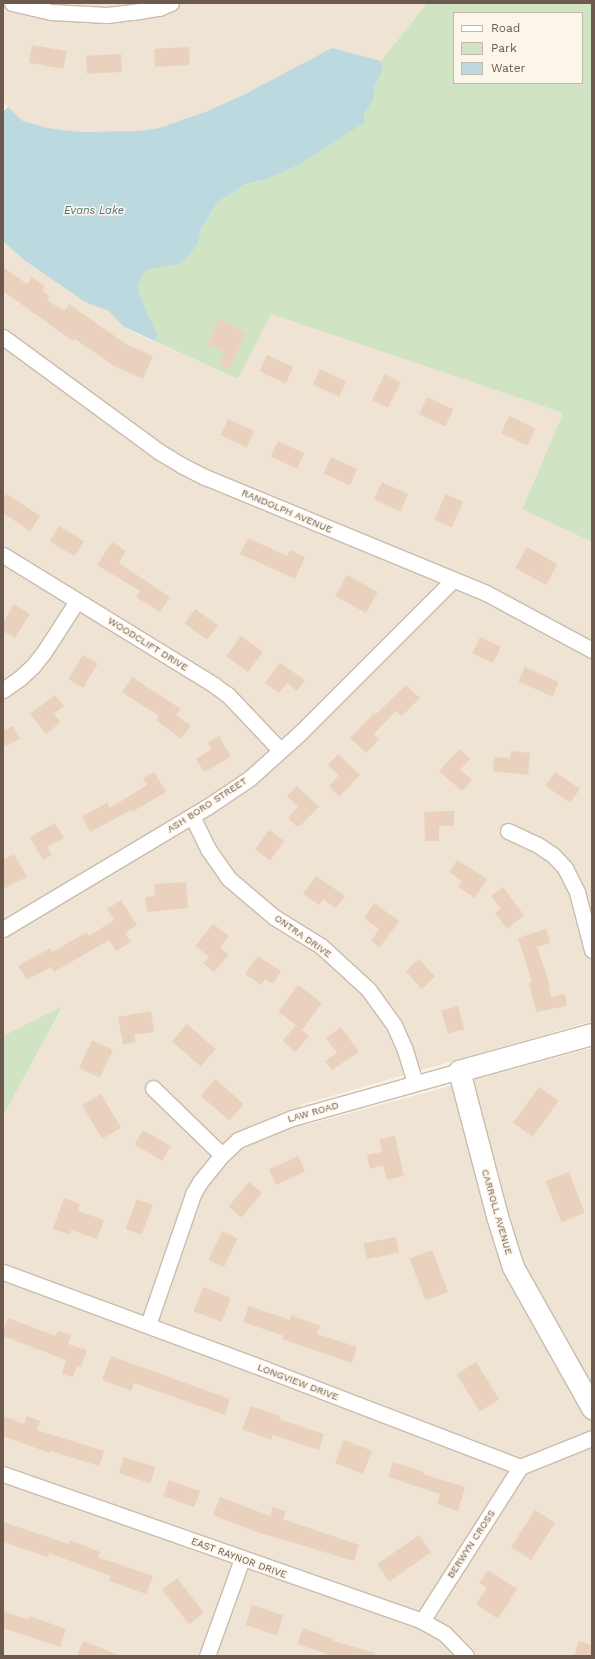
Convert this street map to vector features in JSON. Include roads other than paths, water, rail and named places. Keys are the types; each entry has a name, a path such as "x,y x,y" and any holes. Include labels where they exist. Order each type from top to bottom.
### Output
{"street":[{"path":"12,3 51,12 106,15 159,8 171,3"},
{"name":"RANDOLPH AVENUE","path":"3,337 158,451 181,465 212,480 453,580 486,592 592,650"},
{"name":"WOODCLIFT DRIVE","path":"3,555 214,685 228,695 279,749"},
{"name":"ASH BORO STREET","path":"3,929 192,816 250,778 279,749 300,732 453,580"},
{"path":"3,690 20,678 33,666 44,652 77,601"},
{"name":"ONTRA DRIVE","path":"192,816 208,849 228,878 274,917 321,946 368,989 394,1025 405,1050 414,1083"},
{"path":"508,831 538,845 553,855 565,868 577,892 592,950"},
{"name":"LAW ROAD","path":"148,1326 193,1194 200,1182 222,1155 238,1140 275,1124 414,1083 592,1034"},
{"name":"CARROLL AVENUE","path":"459,1071 497,1216 513,1267 592,1408"},
{"path":"153,1088 222,1155"},
{"name":"LONGVIEW DRIVE","path":"3,1272 520,1467"},
{"path":"520,1467 592,1438"},
{"name":"BERWYN CROSS","path":"422,1621 520,1467"},
{"name":"EAST RAYNOR DRIVE","path":"3,1474 422,1621 445,1634 466,1656"},
{"path":"207,1656 242,1559"}],"water":[{"name":"Evans Lake","path":"332,48 381,61 383,70 374,88 374,99 364,115 365,122 297,166 270,178 244,185 218,202 201,228 198,244 182,263 146,270 138,285 142,301 158,336 154,341 123,326 109,311 85,302 24,260 3,241 3,112 8,107 23,121 48,128 79,132 139,131 159,128 208,111 243,95"}]}
